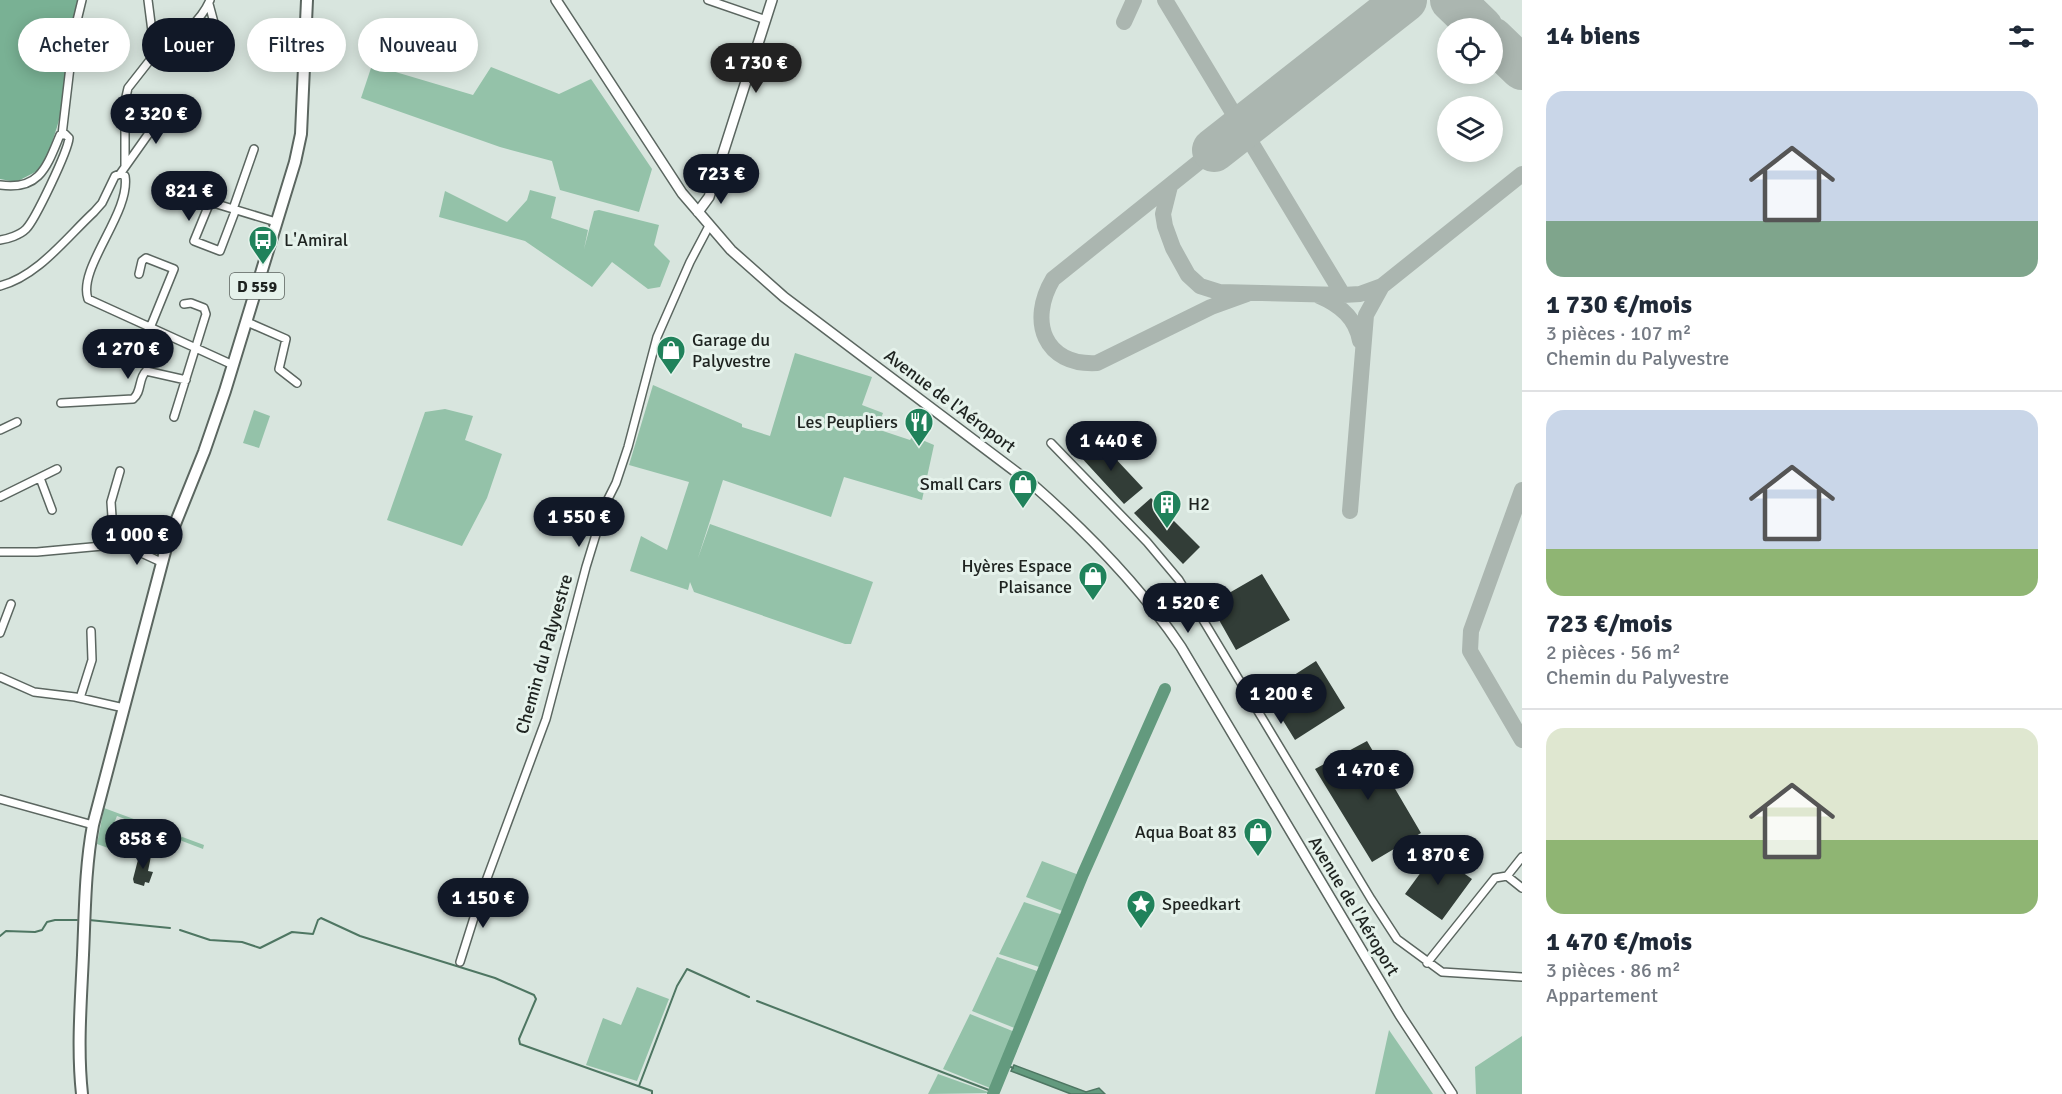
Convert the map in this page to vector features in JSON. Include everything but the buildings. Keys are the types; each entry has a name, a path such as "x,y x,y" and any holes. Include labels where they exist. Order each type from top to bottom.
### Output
{"main road":[{"name":"D 559","path":"82,1094 80,1050 83,955 87,866 93,825 166,544 204,452 233,365 301,134 308,0"},
{"name":"Avenue de l'Aéroport","path":"556,0 662,163 698,212 736,256 784,297 1032,484 1065,512 1140,592 1180,647 1400,1015 1452,1094"},
{"path":"698,212 710,197 772,0"}],"street":[{"path":"0,185 17,188 32,182 46,168 62,135 75,33 82,0"},
{"path":"148,0 153,39 160,45 172,42 187,30 209,2"},
{"path":"708,0 766,20"},
{"path":"209,2 213,18"},
{"path":"142,70 128,88 125,101 122,170 126,183 118,211 86,283 85,291 88,299 233,365"},
{"path":"0,286 11,283 33,270 94,212 102,203 115,176 122,170 159,119 174,109"},
{"path":"0,240 8,239 26,229 68,144 69,138 65,134 62,135"},
{"path":"254,149 234,209 220,251 194,241 210,201 234,209 276,222"},
{"name":"Chemin du Palyvestre","path":"459,962 483,889 546,719 586,567 605,506 616,483 628,447 657,337 697,248 710,226"},
{"path":"139,274 142,261 146,258 174,269 150,328"},
{"path":"174,417 206,314 204,308 191,303 184,304"},
{"path":"247,322 286,339 279,369 297,383"},
{"path":"61,403 133,399 138,395 141,376 146,371 186,380"},
{"path":"0,430 17,422"},
{"path":"1051,443 1147,542 1179,580 1397,939 1427,963 1448,974 1522,977"},
{"path":"0,497 57,469"},
{"path":"114,546 111,502 120,471"},
{"path":"40,478 52,510"},
{"path":"0,552 37,552 157,541 166,544"},
{"path":"124,545 161,562"},
{"path":"0,633 11,604"},
{"path":"80,698 92,660 91,631"},
{"path":"0,677 34,692 80,698 123,708"},
{"path":"0,799 93,825"},
{"path":"1507,876 1522,857"},
{"path":"1427,963 1492,881 1499,876 1507,876 1522,888"}],"shaded area":[{"path":"0,0 83,0 80,18 18,18 18,72 70,72 57,127 43,168 16,182 0,179"},
{"path":"491,67 559,94 591,79 652,169 639,212 560,190 552,161 500,147 361,98 370,72 396,72 473,95"},
{"path":"530,190 556,197 551,218 588,230 584,249 594,211 599,210 659,225 654,245 670,261 660,287 648,289 612,262 592,287 525,241 439,217 445,191 507,222 527,200"},
{"path":"795,353 872,377 862,405 883,413 877,429 910,440 913,436 934,445 922,500 844,477 831,517 723,480 698,558 710,524 873,582 851,644 845,644 694,592 690,582 688,590 630,571 641,536 667,550 689,482 629,465 653,385 742,424 742,427 770,436"},
{"path":"445,409 473,416 465,440 502,454 487,498 462,546 387,520 425,412"},
{"path":"254,410 270,416 259,448 243,443"},
{"path":"104,808 204,845 203,849 117,816 106,844 137,855 136,858 97,844"},
{"path":"1042,861 1079,875 1065,912 1026,897"},
{"path":"1024,902 1063,915 1042,968 999,954"},
{"path":"997,957 1040,972 1017,1029 972,1011"},
{"path":"637,987 669,999 637,1081 586,1065 603,1018 621,1025"},
{"path":"970,1014 1015,1032 990,1088 943,1069"},
{"path":"1389,1030 1433,1094 1375,1094"},
{"path":"1522,1036 1522,1094 1476,1094 1475,1067"},
{"path":"1014,1065 1086,1092 1099,1088 1105,1094 1071,1094 1011,1071"},
{"path":"938,1074 991,1093 928,1094"}],"waterway":[{"path":"993,1094 1083,874 1165,689"},
{"path":"180,930 210,940 242,942 260,948 292,932 313,934 321,918 360,936 495,978 534,995 536,999 519,1039 520,1044 652,1091 652,1094"},
{"path":"0,936 6,931 35,932 42,930 47,922 55,920 77,920"},
{"path":"89,920 170,928"},
{"path":"639,1086 677,986 687,969 749,997"},
{"path":"757,1001 994,1092"},
{"path":"1006,1065 1013,1068"}],"taxiway":[{"path":"1124,22 1134,0"},
{"path":"1165,0 1343,295"},
{"path":"1214,150 1053,279 1042,310 1042,325 1053,349 1064,357 1079,362 1097,363 1211,307 1247,294"},
{"path":"1170,186 1163,214 1165,226 1173,248 1188,275 1200,286 1219,292 1343,295 1360,294 1382,286 1522,174"},
{"path":"1350,511 1366,315 1382,286"},
{"path":"1319,296 1346,313 1355,326 1360,341"},
{"path":"1522,490 1471,631 1470,651 1522,740"}],"runway":[{"path":"1214,150 1405,0"},
{"path":"1452,0 1471,18"},
{"path":"1503,50 1522,68"}],"place":[{"name":"L'Amiral","path":"263,266"},
{"name":"Garage du Palyvestre","path":"671,376"},
{"name":"Les Peupliers","path":"919,448"},
{"name":"Small Cars","path":"1023,510"},
{"name":"H2","path":"1167,530"},
{"name":"Hyères Espace Plaisance","path":"1093,602"},
{"name":"Aqua Boat 83","path":"1258,858"},
{"name":"Speedkart","path":"1141,930"}]}
